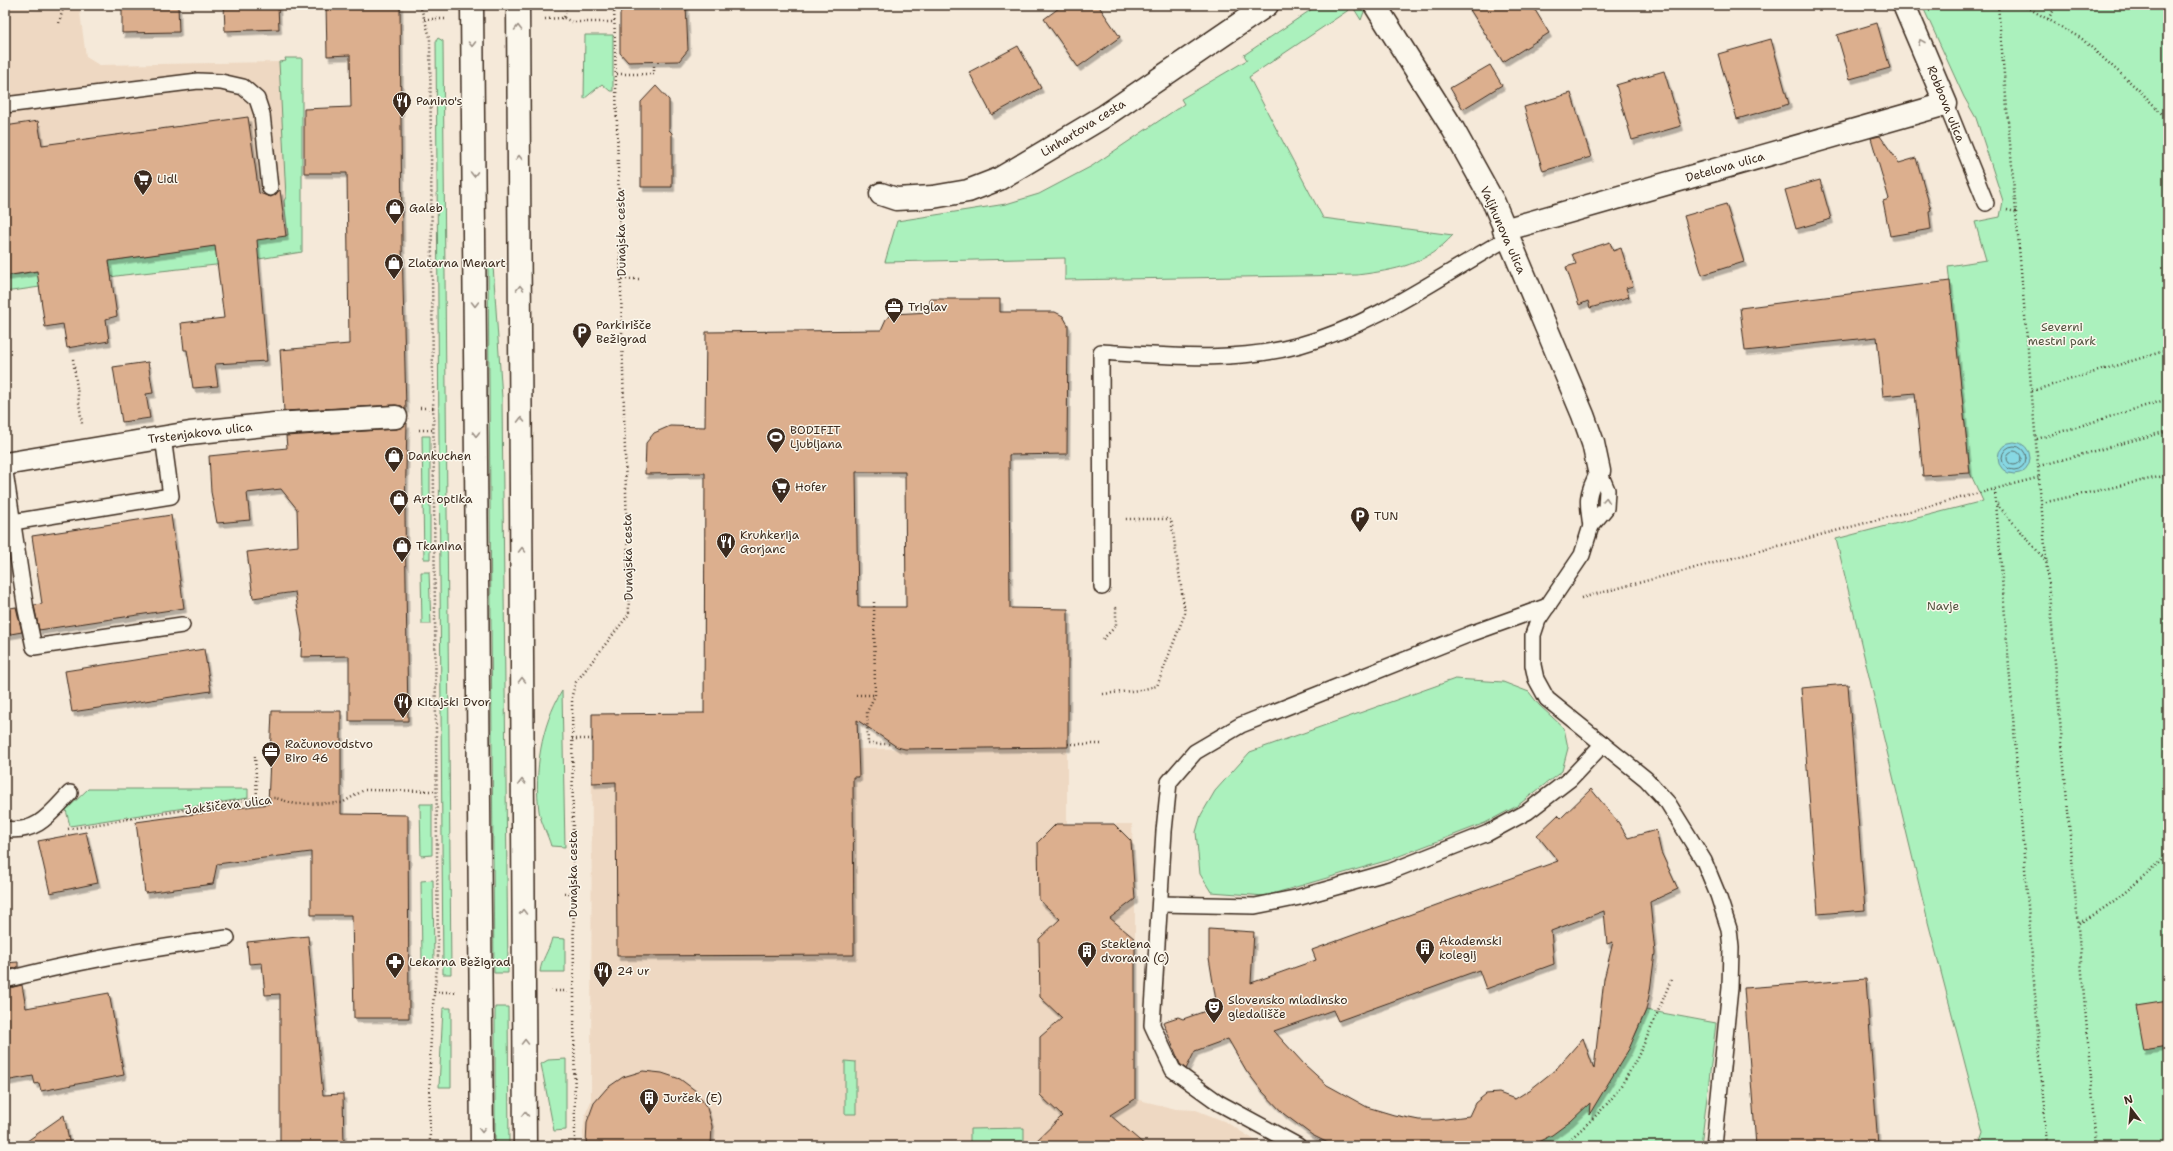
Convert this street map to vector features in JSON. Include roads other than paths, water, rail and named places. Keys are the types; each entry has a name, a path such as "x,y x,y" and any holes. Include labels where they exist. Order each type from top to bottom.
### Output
{"main road":[{"path":"472,5 482,1146"},
{"path":"518,5 525,1146"},
{"name":"Linhartova cesta","path":"881,194 896,199 933,197 968,191 999,180 1103,117 1267,5"},
{"name":"Valjhunova ulica","path":"1375,5 1453,129 1494,203 1583,415 1594,444 1599,471"},
{"name":"Robbova ulica","path":"1904,5 1946,104"},
{"name":"Detelova ulica","path":"1506,234 1946,104"},
{"name":"Trstenjakova ulica","path":"5,464 163,437 274,424 405,413"}],"lane":[{"path":"5,105 198,81 222,82 243,87 257,99 262,114 270,188"},
{"name":"Robbova ulica","path":"1946,104 1986,203"},
{"path":"1102,588 1101,352 1184,357 1232,356 1300,345 1332,334 1380,313 1506,234"},
{"path":"13,522 171,496 163,437"},
{"path":"1599,471 1590,488 1588,505 1591,526 1582,555 1538,620 1532,635 1536,680 1548,700 1646,778 1668,803 1704,861 1725,914 1731,948 1730,988 1714,1146"},
{"path":"5,472 34,647 182,625"},
{"path":"1298,1146 1219,1103 1173,1070 1152,1025 1166,804 1169,782 1195,752 1241,725 1470,634 1548,606"},
{"path":"1160,904 1255,906 1300,897 1389,872 1488,833 1527,812 1570,779 1603,744"},
{"path":"5,829 17,831 41,824 70,793"},
{"path":"5,980 37,972 153,950 227,938"}],"water":[{"path":"2014,442 2020,443 2027,449 2030,458 2029,464 2023,471 2014,474 2008,473 2001,467 1998,458 1999,452 2005,445"}],"place":[{"name":"Panino's","path":"402,118"},
{"name":"Lidl","path":"143,196"},
{"name":"Galeb","path":"395,225"},
{"name":"Zlatarna Menart","path":"394,280"},
{"name":"Triglav","path":"894,324"},
{"name":"Parkirišče Bežigrad","path":"582,349"},
{"name":"BODIFIT Ljubljana","path":"776,454"},
{"name":"Dankuchen","path":"394,473"},
{"name":"Hofer","path":"781,504"},
{"name":"Art optika","path":"399,516"},
{"name":"TUN","path":"1360,533"},
{"name":"Kruhkerija Gorjanc","path":"726,559"},
{"name":"Tkanina","path":"402,563"},
{"name":"Kitajski Dvor","path":"403,719"},
{"name":"Računovodstvo Biro 46","path":"271,768"},
{"name":"Akademski kolegij","path":"1425,965"},
{"name":"Steklena dvorana (C)","path":"1087,968"},
{"name":"Lekarna Bežigrad","path":"395,979"},
{"name":"24 ur","path":"603,988"},
{"name":"Slovensko mladinsko gledališče","path":"1214,1024"},
{"name":"Jurček (E)","path":"649,1115"}],"park label":[{"name":"Severni mestni park","path":"2062,334"},
{"name":"Navje","path":"1943,606"}]}
